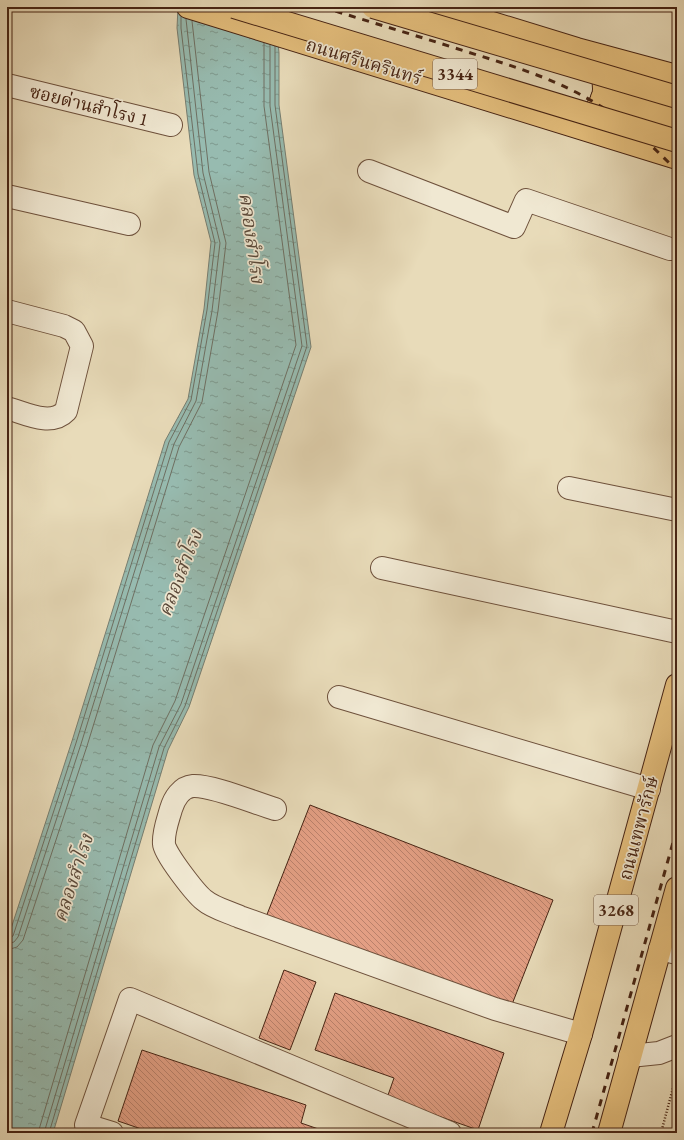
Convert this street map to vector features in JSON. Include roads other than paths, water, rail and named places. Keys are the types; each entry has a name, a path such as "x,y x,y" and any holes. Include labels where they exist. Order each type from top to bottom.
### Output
{"main road":[{"name":"ถนนศรีนครินทร์","path":"188,7 677,158"},
{"name":"ถนนศรีนครินทร์","path":"234,7 677,141"},
{"name":"3344","path":"373,7 677,97"},
{"path":"440,7 577,49 672,73"},
{"path":"556,120 588,118 600,106 605,87 601,67 577,49"},
{"path":"602,98 677,119"},
{"name":"ถนนเทพารักษ์","path":"551,1133 582,1034 677,685"},
{"path":"609,1133 630,1056 669,951 677,888"}],"street":[{"name":"ซอยด่านสำโรง 1","path":"7,85 171,125"},
{"path":"369,171 514,227 526,200 670,249 677,249"},
{"path":"7,196 130,224"},
{"path":"7,311 74,330 82,346 66,411 60,417 50,420 7,408"},
{"path":"569,488 677,510"},
{"path":"382,568 677,632"},
{"path":"339,697 649,789"},
{"path":"275,809 211,789 192,786 180,792 174,799 163,834 166,853 176,863 184,878 204,901 240,917 495,1009 582,1034"},
{"path":"112,1133 86,1125 130,999 450,1133"},
{"path":"630,1056 659,1053 677,1046"}],"water":[{"name":"คลองสำโรง","path":"178,7 275,7 279,53 279,105 311,347 189,707 168,750 53,1133 7,1133 7,941 72,741 165,441 188,399 204,309 211,242 194,175 177,28"}],"railway":[{"path":"322,7 504,64 537,75 568,88 596,103 621,120 656,150 677,171"},
{"path":"592,1133 677,828"}]}
